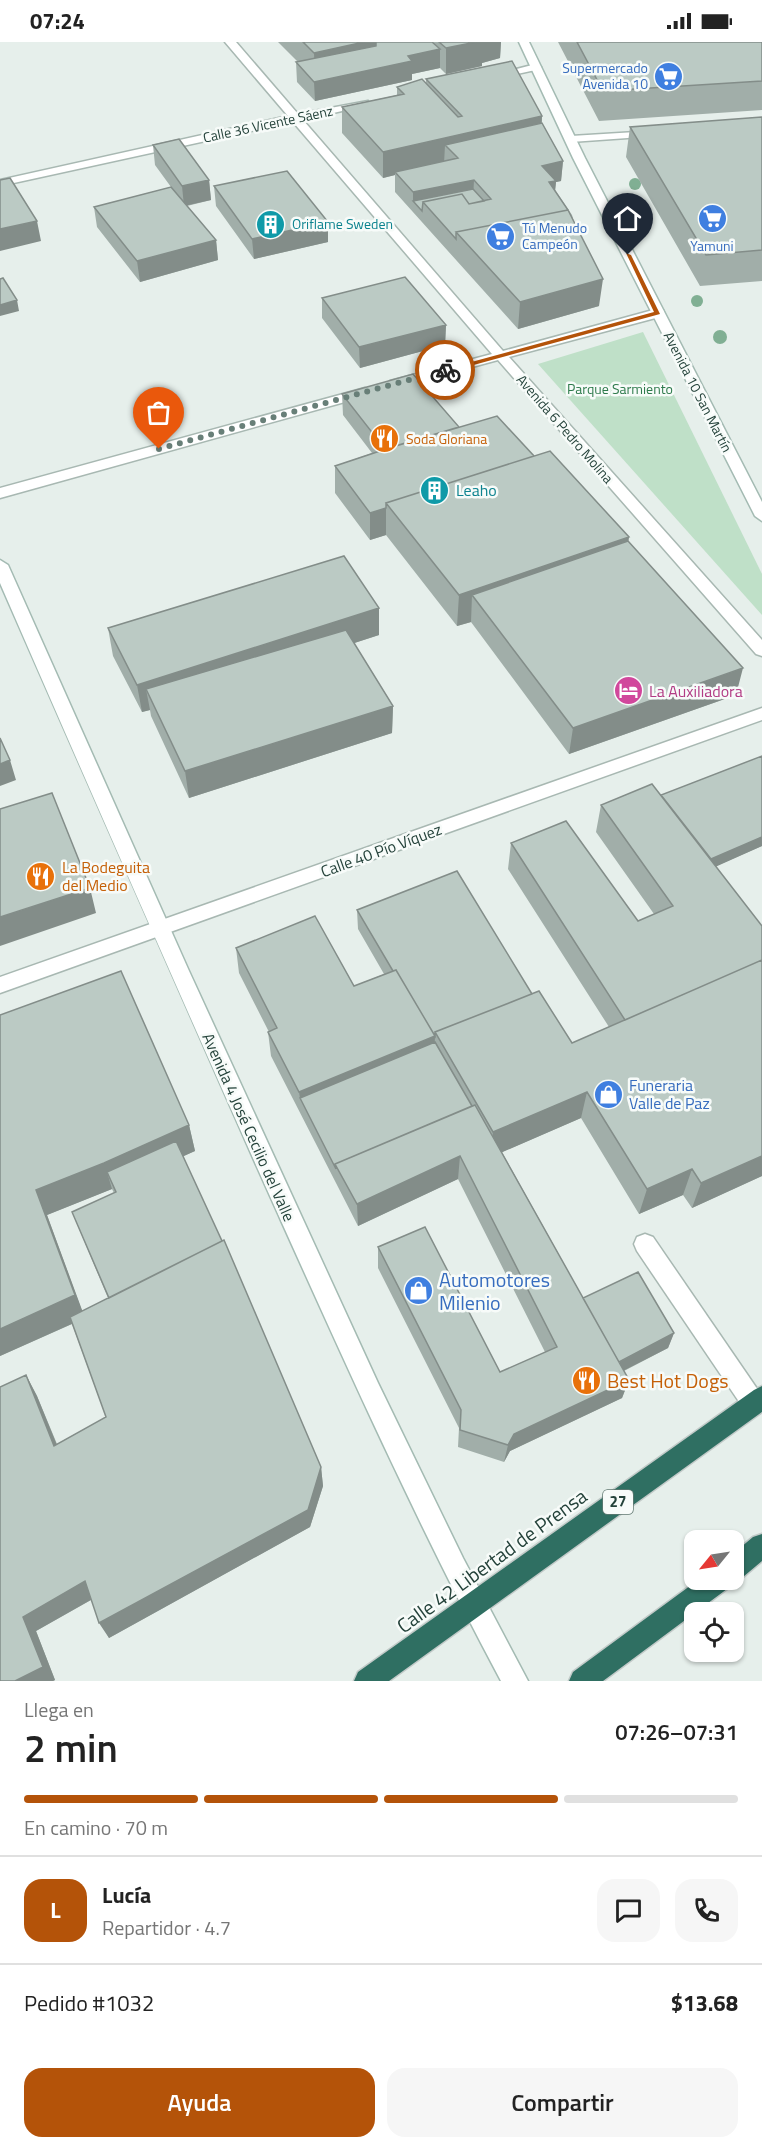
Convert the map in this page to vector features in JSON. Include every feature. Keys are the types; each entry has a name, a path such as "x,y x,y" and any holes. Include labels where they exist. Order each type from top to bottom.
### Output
{"highway":[{"name":"Calle 42 Libertad de Prensa","path":"367,1681 758,1401"},
{"path":"744,1560 762,1546"},
{"path":"582,1681 705,1590"}],"street":[{"name":"Avenida 6 Pedro Molina","path":"230,42 571,437 762,650"},
{"name":"Avenida 10 San Martín","path":"524,42 571,140 762,516"},
{"path":"479,79 536,67"},
{"name":"Calle 36 Vicente Sáenz","path":"0,183 376,101"},
{"path":"571,140 666,133"},
{"path":"0,493 658,313"},
{"name":"Avenida 4 José Cecilio del Valle","path":"0,565 159,929 394,1446 473,1606 515,1681"},
{"name":"Calle 40 Pío Víquez","path":"0,985 762,714"},
{"path":"645,1244 758,1401"}],"green space":[{"name":"Parque Sarmiento","path":"643,332 762,574 762,615 538,364"}],"building":[{"path":"303,42 364,42 314,53"},
{"path":"376,42 432,42 440,49 408,56 412,61 314,82 296,62 376,46"},
{"path":"439,42 476,42 446,48"},
{"path":"577,42 762,42 762,81 603,91"},
{"path":"512,61 542,116 383,152 342,107 404,94 397,87 422,79 458,117 462,116 426,79"},
{"name":"Yamuni","path":"762,117 762,250 706,255 630,127"},
{"path":"542,123 563,161 542,166 556,181 549,182 568,210 456,232 456,239 423,202 462,194 469,204 491,199 474,180 413,192 395,172 458,158 445,145"},
{"path":"179,139 209,180 182,186 153,145"},
{"path":"287,171 328,222 252,239 214,186"},
{"path":"10,178 37,221 0,229 0,180"},
{"path":"171,187 216,240 137,261 94,207"},
{"path":"473,189 484,201 469,204 462,194 423,202 422,211 413,201"},
{"path":"568,210 603,279 520,302 456,232"},
{"path":"405,277 446,325 359,347 322,298"},
{"path":"3,278 17,300 0,305 0,279"},
{"path":"413,374 459,427 385,449 342,394"},
{"path":"497,416 534,456 386,503 386,508 370,513 335,466 389,448"},
{"path":"550,451 629,537 459,595 386,503"},
{"path":"628,541 743,668 573,728 472,595"},
{"path":"344,556 379,608 137,685 108,628"},
{"path":"346,630 393,706 185,771 146,689"},
{"path":"0,738 10,760 0,764"},
{"path":"762,756 762,837 711,859 661,795"},
{"path":"652,784 762,926 762,960 625,1020 511,843 566,821 638,921 673,906 601,805"},
{"name":"La Bodeguita del Medio","path":"52,793 90,888 0,917 0,809"},
{"path":"457,871 532,994 435,1032 435,1036 357,910"},
{"path":"315,916 354,986 396,970 435,1036 299,1092 268,1032 277,1028 236,948"},
{"name":"Funeraria Valle de Paz","path":"762,960 762,1156 701,1183 692,1169 647,1189 587,1092 493,1132 435,1032 539,991 572,1043"},
{"path":"121,971 189,1125 36,1190 75,1295 0,1329 0,1015"},
{"path":"435,1042 472,1106 335,1164 336,1169 300,1098"},
{"name":"Automotores Milenio","path":"475,1105 629,1380 514,1434 508,1445 460,1430 461,1410 378,1247 425,1227 500,1372 557,1347 460,1156 357,1204 335,1164"},
{"path":"176,1141 222,1241 109,1298 72,1212 116,1192 107,1172"},
{"path":"224,1240 321,1467 308,1510 99,1623 85,1581 23,1617 43,1667 15,1681 0,1681 0,1387 26,1375 54,1446 106,1417 70,1317"},
{"path":"638,1272 674,1333 619,1362 583,1298"}],"way so far":[{"path":"159,449 445,370"}],"place":[{"name":"Supermercado Avenida 10","path":"669,76"},
{"name":"Yamuni","path":"712,219"},
{"name":"Oriflame Sweden","path":"271,224"},
{"name":"Tú Menudo Campeón","path":"501,236"},
{"name":"Soda Gloriana","path":"385,439"},
{"name":"Leaho","path":"435,490"},
{"name":"La Auxiliadora","path":"628,691"},
{"name":"La Bodeguita del Medio","path":"41,876"},
{"name":"Funeraria Valle de Paz","path":"608,1094"},
{"name":"Automotores Milenio","path":"418,1291"},
{"name":"Best Hot Dogs","path":"586,1381"}],"route":[{"path":"445,370 658,313 628,255"}]}
